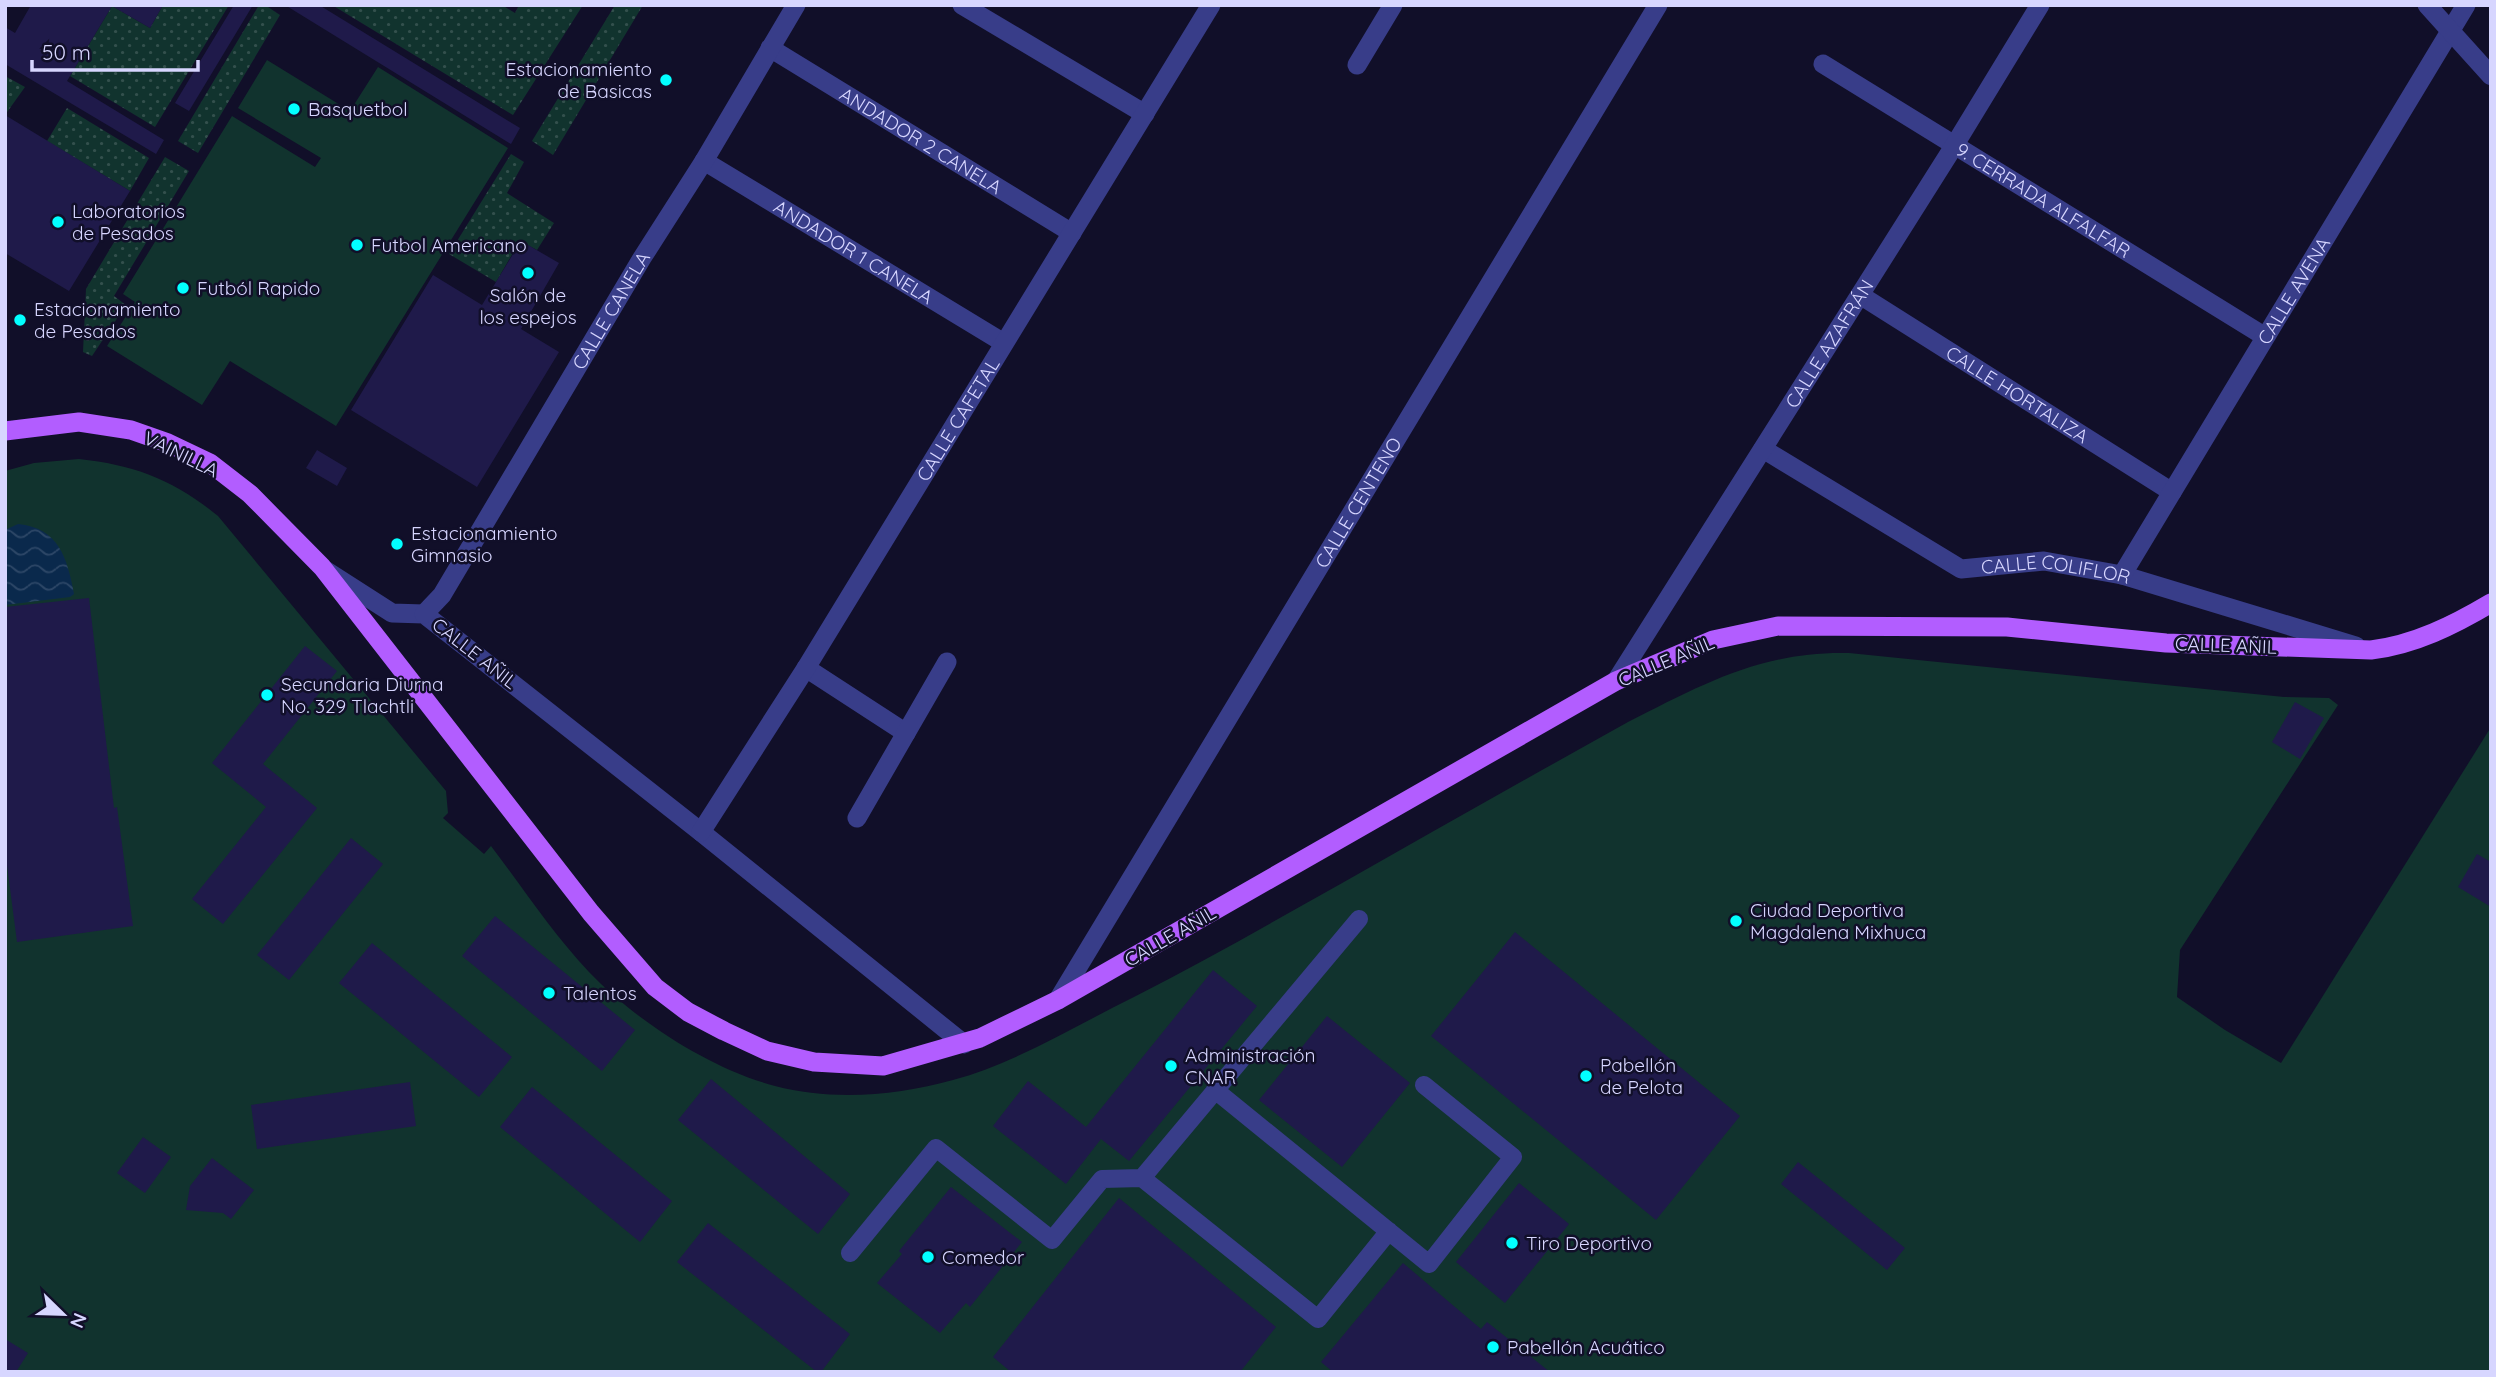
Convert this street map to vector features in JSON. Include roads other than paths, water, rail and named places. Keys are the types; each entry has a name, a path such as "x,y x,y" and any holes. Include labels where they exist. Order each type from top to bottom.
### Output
{"main road":[{"name":"VAINILLA","path":"5,430 79,422 131,430 168,443 210,463 250,494 322,567"},
{"name":"CALLE AÑIL","path":"322,567 591,913 655,987 688,1012 767,1051 814,1062 883,1066 964,1044 1058,1000 1616,681 1713,640 1778,626 2007,627 2166,643 2371,650 2386,648 2453,626 2491,603"}],"street":[{"name":"CALLE CANELA","path":"424,614 442,595 796,5"},
{"path":"962,5 1144,114"},
{"name":"CALLE CAFETAL","path":"701,832 806,668 1210,5"},
{"path":"1357,65 1393,5"},
{"name":"CALLE CENTENO","path":"1058,1000 1658,5"},
{"name":"CALLE AZAFRÁN","path":"1616,681 2040,5"},
{"path":"2427,5 2491,76"},
{"name":"CALLE AVENA","path":"2122,575 2466,5"},
{"name":"ANDADOR 2 CANELA","path":"770,48 1072,233"},
{"name":"9. CERRADA ALFALFAR","path":"1823,64 2264,336"},
{"name":"ANDADOR 1 CANELA","path":"704,161 1004,343"},
{"name":"CALLE HORTALIZA","path":"1860,295 2172,492"},
{"name":"CALLE COLIFLOR","path":"1763,449 1961,569 2044,561 2122,575 2371,650"},
{"name":"CALLE AÑIL","path":"322,567 392,613 424,614 964,1044"},
{"path":"857,818 947,662"},
{"path":"806,668 906,733"},
{"path":"1142,1178 1359,919"},
{"path":"1215,1090 1429,1264 1513,1157 1424,1085"},
{"path":"850,1253 936,1148 1052,1240 1102,1179 1142,1178 1318,1319 1389,1231"}],"water":[{"path":"18,524 32,527 52,538 64,557 74,594 70,597 5,605 5,530"}],"place":[{"name":"Estacionamiento de Basicas","path":"666,80"},
{"name":"Basquetbol","path":"294,109"},
{"name":"Laboratorios de Pesados","path":"58,222"},
{"name":"Futbol Americano","path":"357,245"},
{"name":"Salón de los espejos","path":"528,273"},
{"name":"Futból Rapido","path":"183,288"},
{"name":"Estacionamiento de Pesados","path":"20,320"},
{"name":"Estacionamiento Gimnasio","path":"397,544"},
{"name":"Secundaria Diurna No. 329 Tlachtli","path":"267,695"},
{"name":"Ciudad Deportiva Magdalena Mixhuca","path":"1736,921"},
{"name":"Talentos","path":"549,993"},
{"name":"Administración CNAR","path":"1171,1066"},
{"name":"Pabellón de Pelota","path":"1586,1076"},
{"name":"Tiro Deportivo","path":"1512,1243"},
{"name":"Comedor","path":"928,1257"},
{"name":"Pabellón Acuático","path":"1493,1347"}]}
